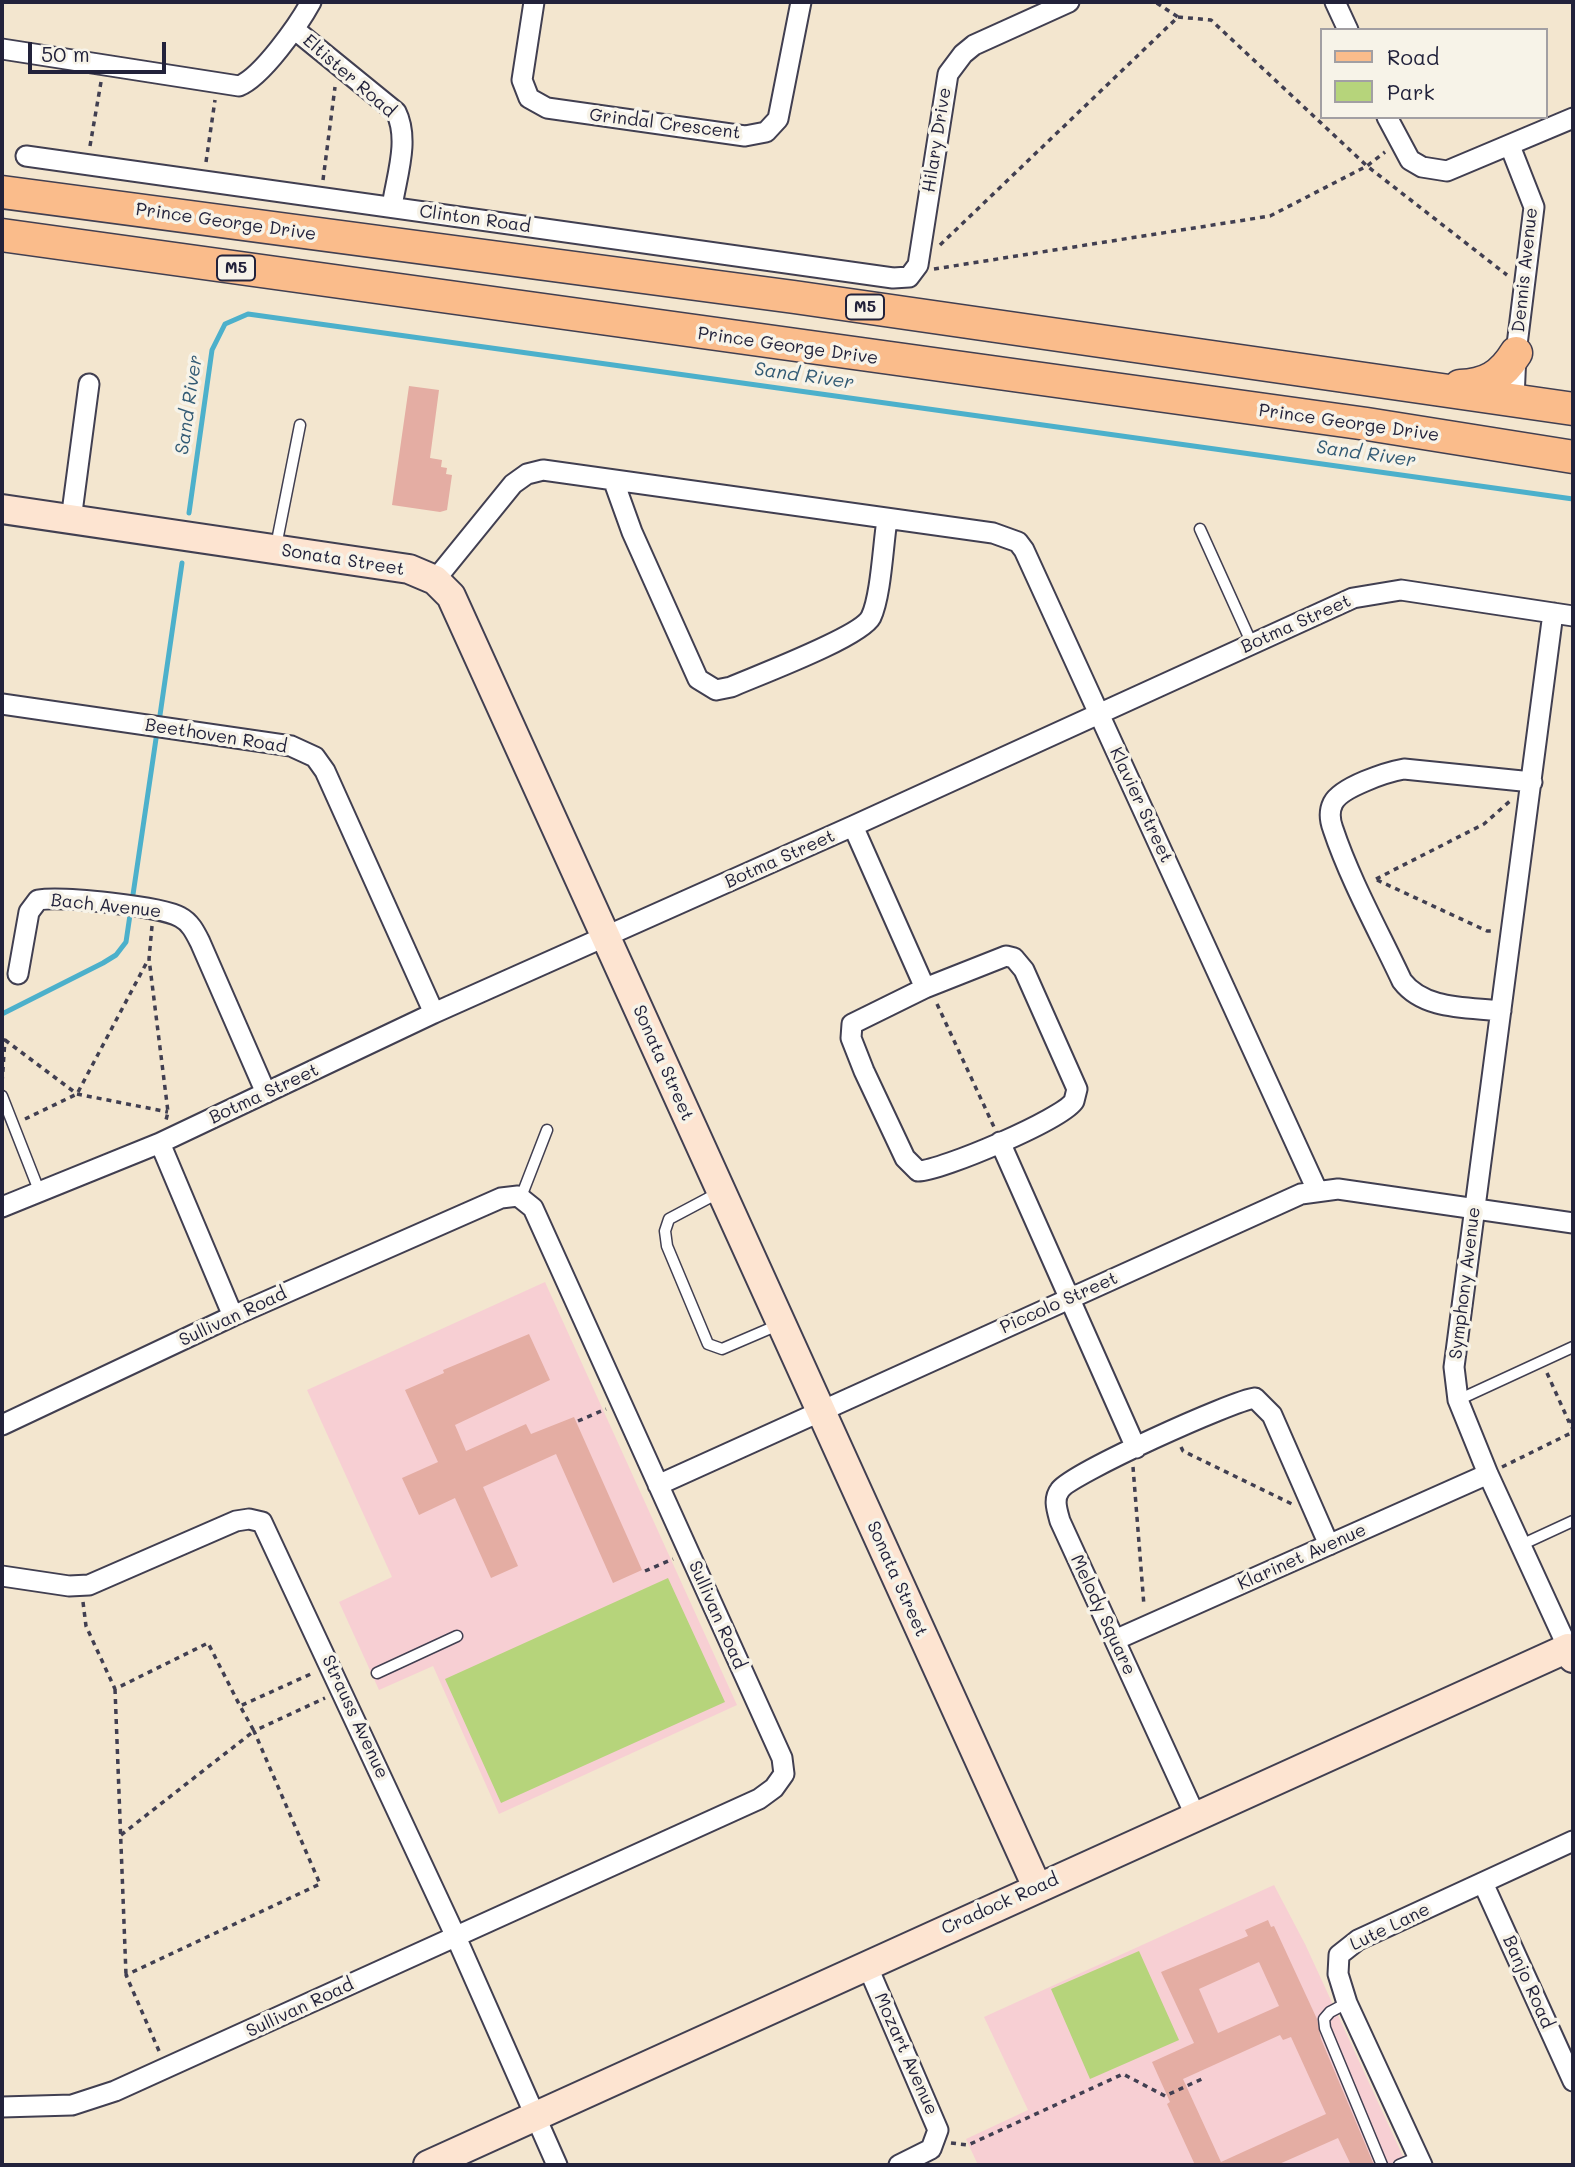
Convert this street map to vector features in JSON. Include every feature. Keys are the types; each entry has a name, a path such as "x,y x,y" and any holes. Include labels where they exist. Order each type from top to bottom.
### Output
{"main road":[{"name":"Prince George Drive","path":"2,192 780,295 1573,409"},
{"name":"Prince George Drive","path":"2,235 1367,424 1573,457"},
{"path":"1406,384 1458,387 1482,384 1500,374 1516,353"}],"street":[{"name":"Eltister Road","path":"2,49 234,87 248,82 294,29 311,2"},
{"name":"Grindal Crescent","path":"534,2 522,79 528,99 547,108 744,136 766,132 778,119 801,2"},
{"name":"Hilary Drive","path":"918,265 948,74 963,54 974,46 1069,2"},
{"path":"1335,2 1347,28"},
{"name":"Eltister Road","path":"294,29 389,105 401,121 402,139 392,207"},
{"path":"1388,119 1410,160 1435,171 1458,169 1573,118"},
{"name":"Dennis Avenue","path":"1510,146 1534,207 1516,353 1514,399"},
{"name":"Clinton Road","path":"26,156 893,278 909,277 918,265"},
{"path":"71,520 89,384"},
{"name":"Klavier Street","path":"435,580 521,477 534,471 551,470 614,482 993,533 1018,542 1318,1190"},
{"path":"614,482 690,663 703,684 716,690 731,687 813,651 867,622 874,608 887,520"},
{"name":"Sonata Street","path":"2,509 409,569 435,580 457,607 1037,1887"},
{"name":"Botma Street","path":"2,1207 160,1143 434,1013 853,827 1099,712 1353,598 1386,591 1573,616"},
{"name":"Symphony Avenue","path":"1553,613 1455,1349 1458,1400 1488,1474 1572,1650"},
{"name":"Beethoven Road","path":"2,704 291,747 315,757 325,771 434,1013"},
{"path":"1501,1011 1430,1002 1410,992 1367,882 1331,821 1335,800 1348,790 1388,772 1420,769 1531,782"},
{"path":"853,827 925,988"},
{"name":"Bach Avenue","path":"18,974 32,904 46,899 114,905 177,915 195,932 266,1093"},
{"path":"998,958 1014,958 1024,970 1077,1094 1073,1104 1056,1116 1000,1142 927,1171 918,1171 905,1158 850,1032 856,1020 998,958"},
{"path":"1000,1142 1136,1448"},
{"path":"160,1143 233,1316"},
{"name":"Piccolo Street","path":"659,1485 1259,1212 1318,1190 1338,1189 1474,1211 1573,1223"},
{"name":"Sullivan Road","path":"2,1425 233,1316 501,1198 521,1197 533,1208 782,1759 782,1780 759,1798 167,2069 116,2091 72,2105 2,2106"},
{"name":"Melody Square","path":"1196,1817 1060,1521 1056,1500 1059,1491 1074,1478 1136,1448 1242,1401 1261,1400 1276,1422 1329,1545"},
{"name":"Klarinet Avenue","path":"1115,1640 1488,1474"},
{"name":"Strauss Avenue","path":"2,1576 81,1586 98,1583 236,1521 262,1522 271,1535 343,1690 557,2165"},
{"name":"Cradock Road","path":"428,2165 1037,1887 1572,1650"},
{"name":"Lute Lane","path":"1420,2161 1347,2003 1337,1964 1347,1946 1573,1841"},
{"name":"Banjo Road","path":"1483,1883 1573,2081"},
{"name":"Mozart Avenue","path":"866,1965 936,2120 935,2142"},
{"path":"899,2165 931,2149 935,2142"}],"lane":[{"path":"276,550 299,425"},
{"path":"1200,529 1252,644"},
{"path":"2,1096 40,1193"},
{"path":"521,1197 547,1130"},
{"path":"721,1191 669,1219 665,1231 667,1246 708,1344 722,1349 782,1324"},
{"path":"1458,1400 1573,1347"},
{"path":"1521,1545 1573,1521"},
{"path":"377,1673 457,1636"},
{"path":"1347,2003 1330,2012 1324,2019 1325,2028 1382,2165"},
{"path":"1399,2165 1420,2161"}],"path":[{"path":"1155,2 1178,18 1210,20 1367,166 1525,290"},
{"path":"918,265 1178,18"},
{"path":"321,197 338,64"},
{"path":"87,164 103,66"},
{"path":"203,180 218,84"},
{"path":"918,265 940,270 1151,233 1270,216 1367,166 1399,143"},
{"path":"1367,882 1483,824 1531,782"},
{"path":"1367,882 1487,931 1511,932"},
{"path":"146,909 149,959 168,1112 160,1143"},
{"path":"12,1124 77,1094 149,959"},
{"path":"925,988 933,994 1000,1142"},
{"path":"3,1040 77,1094 168,1112"},
{"path":"2,1083 3,1040"},
{"path":"1488,1474 1573,1431 1571,1421 1542,1362"},
{"path":"578,1421 601,1411"},
{"path":"1174,1431 1183,1451 1297,1507 1310,1502"},
{"path":"1136,1448 1133,1474 1144,1606 1152,1623"},
{"path":"645,1571 669,1560"},
{"path":"81,1586 86,1626 115,1689 126,1976 167,2069"},
{"path":"115,1689 208,1643 254,1731 320,1884 126,1976"},
{"path":"240,1706 331,1665"},
{"path":"121,1836 254,1731 343,1690"},
{"path":"935,2142 968,2145 1123,2074 1164,2096 1204,2078"}],"shaded area":[{"path":"545,1282 737,1705 499,1814 433,1666 379,1690 339,1602 392,1577 307,1390"},
{"path":"1274,1885 1305,1944 1407,2165 978,2165 966,2139 1028,2110 984,2017"}],"green space":[{"path":"668,1578 725,1702 501,1803 445,1679"},
{"path":"1139,1951 1179,2040 1090,2079 1051,1989"}],"building":[{"path":"409,386 439,390 430,458 442,460 441,467 447,468 446,474 452,475 447,510 440,512 392,505"},
{"path":"529,1334 550,1380 455,1425 466,1451 526,1424 531,1434 574,1417 642,1570 613,1583 556,1454 483,1487 518,1566 491,1578 455,1498 419,1515 402,1478 438,1462 405,1390 444,1373 443,1370"},
{"path":"1268,1920 1271,1927 1274,1926 1317,2019 1321,2039 1374,2165 1351,2165 1338,2138 1277,2165 1195,2165 1167,2104 1170,2102 1152,2062 1194,2043 1161,1972 1248,1936 1245,1930","holes":["1259,1962 1279,2006 1218,2033 1199,1989","1280,2035 1283,2040 1291,2037 1326,2114 1221,2162 1183,2079"]}],"waterway":[{"name":"Sand River","path":"189,513 212,350 225,324 248,314 1573,499"},
{"name":"Sand River","path":"159,722 182,563"},
{"name":"Sand River","path":"2,1014 103,963 116,955 126,942 157,732"}]}
